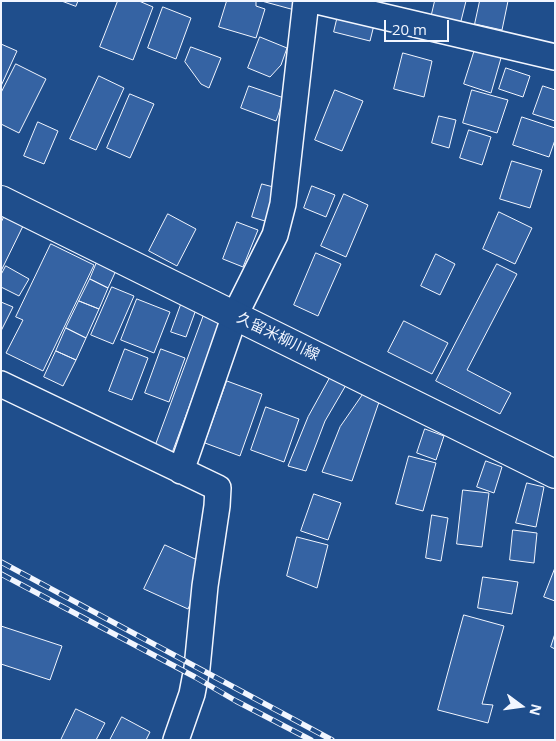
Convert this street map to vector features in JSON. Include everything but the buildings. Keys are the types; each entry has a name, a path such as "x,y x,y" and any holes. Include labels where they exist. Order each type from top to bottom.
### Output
{"main road":[{"name":"久留米柳川線","path":"1,200 555,474"}],"street":[{"path":"181,470 235,316 275,235 283,204 306,1"},
{"path":"317,1 555,57"},
{"path":"1,384 218,488 205,586 197,668 192,694 176,740"}],"railway":[{"path":"1,562 332,740"},
{"path":"1,574 311,740"}]}
